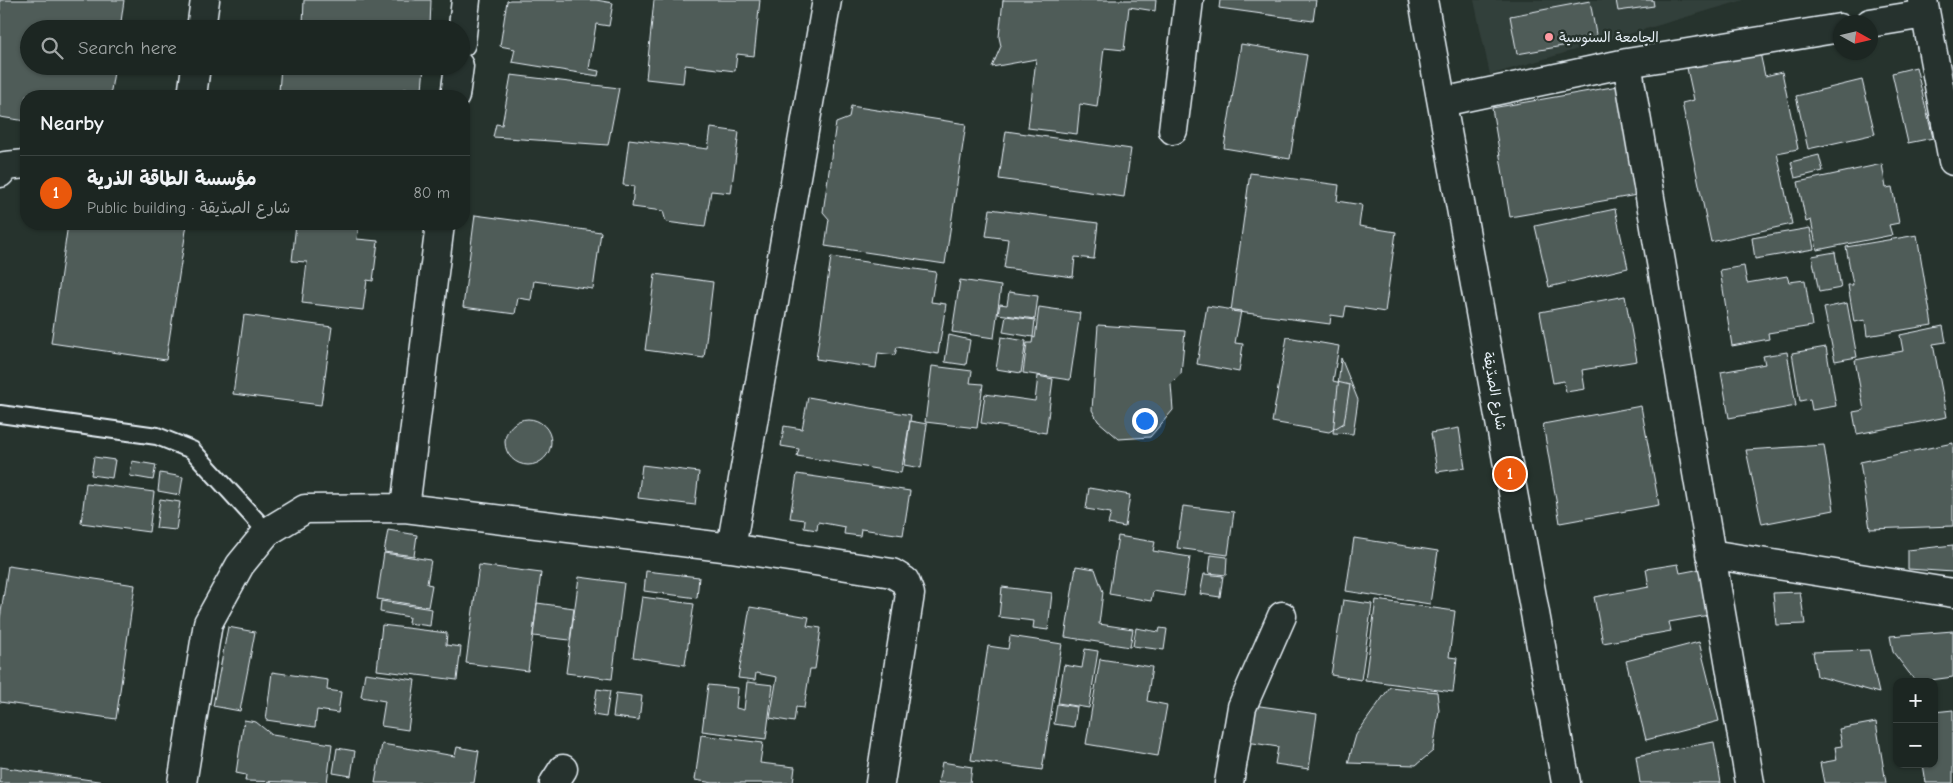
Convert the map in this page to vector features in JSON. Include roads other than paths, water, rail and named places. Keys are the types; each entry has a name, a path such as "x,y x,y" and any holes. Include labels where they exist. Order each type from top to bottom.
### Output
{"street":[{"path":"202,20 205,0"},
{"path":"464,20 466,0"},
{"path":"731,548 827,0"},
{"path":"1173,130 1190,0"},
{"name":"شارع الصدّيقة","path":"1423,0 1566,783"},
{"path":"1878,21 1924,7 1953,161"},
{"path":"1442,102 1627,63 1833,29"},
{"path":"1627,63 1750,783"},
{"path":"193,90 195,75"},
{"path":"456,90 457,75"},
{"path":"0,173 5,166 20,165"},
{"path":"405,508 439,230"},
{"path":"182,783 208,623 240,565 267,532 305,510 405,508 731,548 892,573 905,581 910,594 880,783"},
{"path":"1710,554 1953,593"},
{"path":"1229,783 1242,707 1282,616"}],"lane":[{"path":"0,414 157,436 192,450 267,532"}],"place":[{"name":"الجامعة السنوسية","path":"1549,37"},
{"name":"مؤسسة الطاقة الذرية","path":"1510,474"}]}
